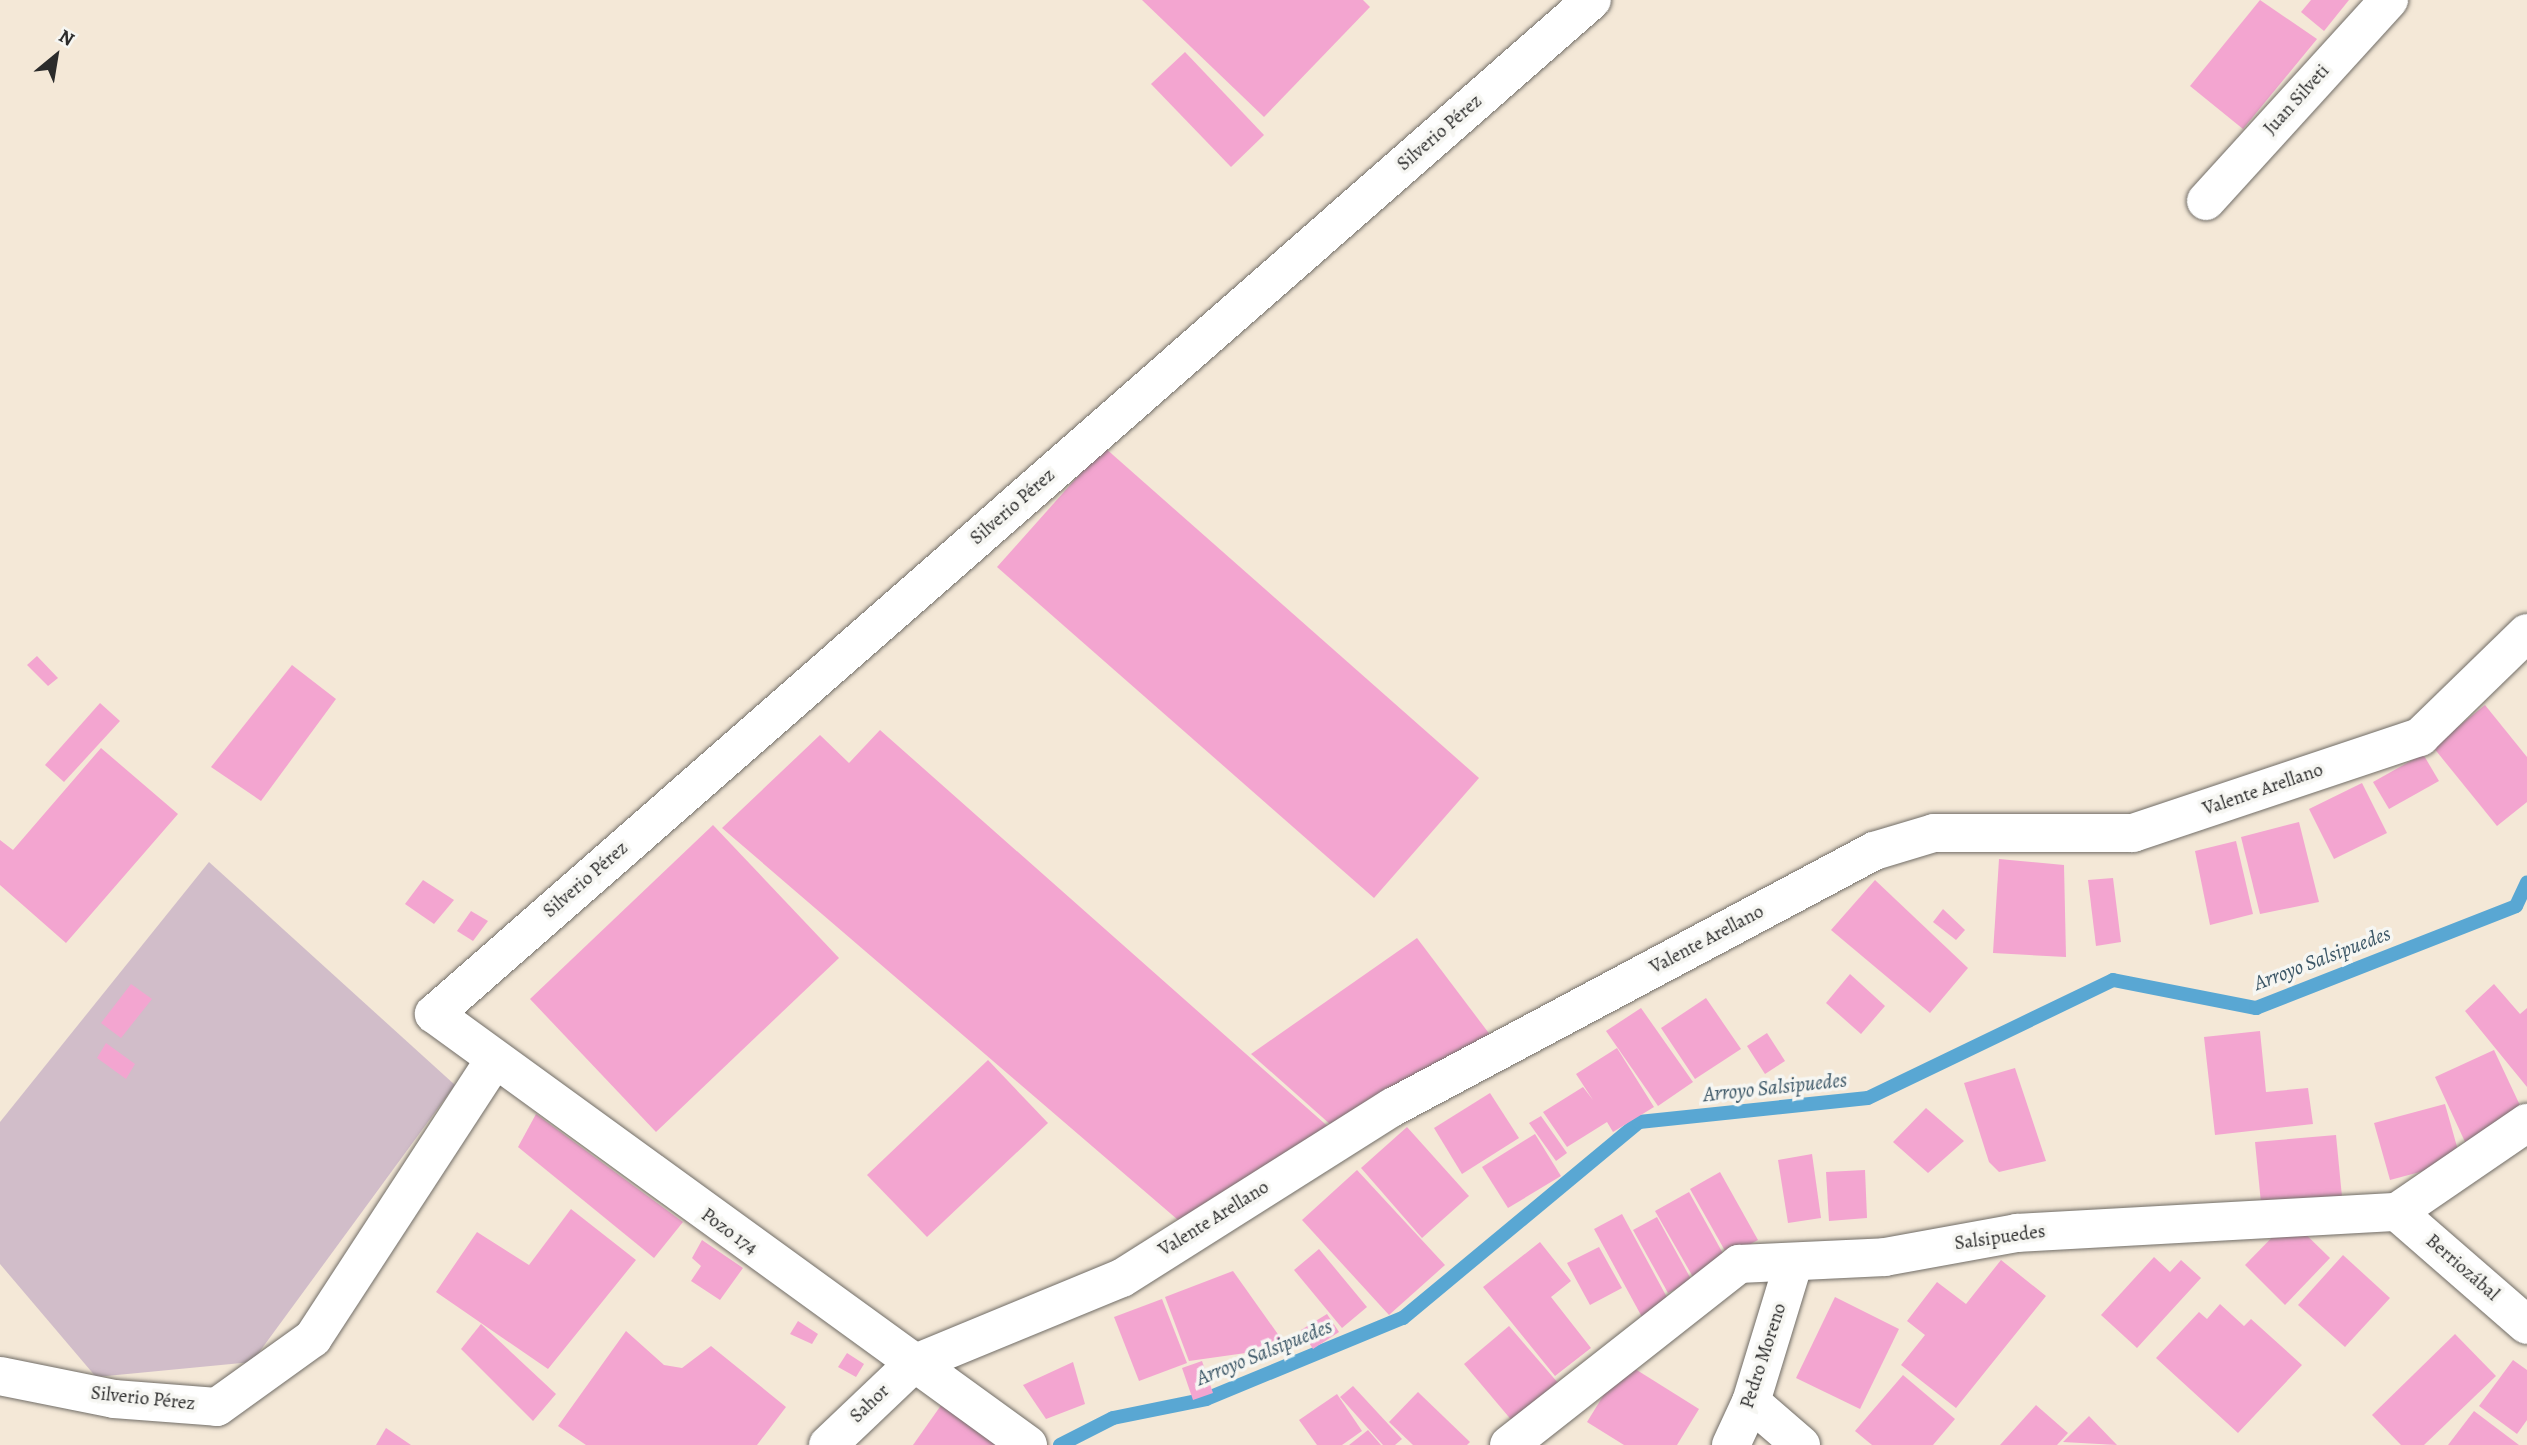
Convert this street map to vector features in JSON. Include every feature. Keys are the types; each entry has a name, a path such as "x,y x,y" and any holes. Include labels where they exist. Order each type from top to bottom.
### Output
{"street":[{"name":"Silverio Pérez","path":"434,1014 1592,0"},
{"name":"Juan Silveti","path":"2206,201 2389,0"},
{"name":"Valente Arellano","path":"913,1364 1122,1278 1393,1107 1874,851 1934,833 2133,833 2329,768 2420,737 2527,633"},
{"name":"Pozo 174","path":"434,1014 493,1062 913,1364 1015,1433"},
{"name":"Silverio Pérez","path":"0,1376 114,1399 218,1407 313,1338 493,1062"},
{"path":"2397,1212 2527,1123"},
{"name":"Salsipuedes","path":"1509,1445 1740,1264 1793,1265 1885,1257 2017,1233 2397,1212"},
{"name":"Berriozábal","path":"2397,1212 2527,1325"},
{"name":"Pedro Moreno","path":"1731,1445 1751,1402 1793,1265"},
{"name":"Sahor","path":"828,1445 913,1364"},
{"path":"1751,1402 1801,1445"}],"shaded area":[{"path":"209,862 455,1085 252,1362 96,1377 0,1264 0,1122"}],"building":[{"path":"1142,0 1363,0 1370,7 1264,117"},
{"path":"2260,0 2317,39 2243,129 2190,86"},
{"path":"2311,0 2349,0 2324,31 2301,12"},
{"path":"1185,52 1264,135 1231,167 1151,84"},
{"path":"1104,447 1479,778 1374,898 997,567"},
{"path":"37,656 58,678 48,686 27,665"},
{"path":"292,665 336,699 261,801 211,767"},
{"path":"100,703 120,721 64,782 45,765"},
{"path":"2485,705 2527,757 2527,802 2497,826 2433,747"},
{"path":"880,730 1341,1138 1192,1232 722,828 820,735 849,763"},
{"path":"101,748 178,814 66,943 0,885 0,840 13,850"},
{"path":"2423,754 2439,781 2389,809 2373,782"},
{"path":"2362,783 2387,833 2334,859 2309,809"},
{"path":"2299,822 2319,902 2260,914 2241,837"},
{"path":"713,825 839,958 656,1132 530,999"},
{"path":"2236,841 2253,914 2210,925 2195,851"},
{"path":"1999,859 2064,865 2066,957 1993,953"},
{"path":"2113,878 2121,942 2096,946 2088,880"},
{"path":"423,880 454,900 434,924 405,904"},
{"path":"1875,880 1968,968 1930,1013 1831,930"},
{"path":"1943,909 1965,930 1956,940 1933,922"},
{"path":"471,911 488,921 473,941 457,931"},
{"path":"1417,938 1494,1040 1340,1133 1251,1054"},
{"path":"1850,974 1885,1006 1861,1034 1826,1003"},
{"path":"131,984 152,999 121,1038 101,1023"},
{"path":"2494,984 2520,1014 2527,1008 2527,1087 2465,1011"},
{"path":"1706,998 1741,1049 1695,1079 1661,1028"},
{"path":"1641,1008 1693,1082 1658,1106 1606,1031"},
{"path":"2260,1031 2266,1092 2308,1088 2313,1124 2215,1135 2204,1037"},
{"path":"1767,1033 1785,1061 1765,1074 1747,1046"},
{"path":"106,1043 135,1064 126,1079 97,1058"},
{"path":"1617,1048 1654,1107 1613,1132 1607,1122 1567,1147 1543,1112 1583,1087 1593,1100 1576,1074"},
{"path":"2494,1050 2525,1116 2466,1144 2435,1077"},
{"path":"988,1060 1048,1123 927,1237 867,1175"},
{"path":"2015,1068 2046,1161 1999,1172 1989,1162 1964,1083"},
{"path":"1490,1093 1519,1138 1462,1174 1434,1128"},
{"path":"2445,1104 2461,1161 2390,1180 2374,1123"},
{"path":"1926,1108 1964,1141 1928,1173 1893,1142"},
{"path":"536,1114 683,1222 654,1258 518,1147"},
{"path":"1541,1116 1567,1153 1556,1161 1529,1123"},
{"path":"1407,1127 1469,1196 1422,1238 1361,1168"},
{"path":"1535,1134 1561,1176 1508,1208 1482,1167"},
{"path":"2336,1135 2342,1197 2261,1203 2255,1142"},
{"path":"1812,1154 1821,1218 1788,1223 1778,1160"},
{"path":"1357,1170 1445,1265 1389,1315 1302,1220"},
{"path":"1865,1170 1867,1218 1829,1221 1826,1172"},
{"path":"1720,1172 1758,1240 1728,1256 1690,1189"},
{"path":"1689,1192 1726,1259 1693,1277 1655,1211"},
{"path":"571,1209 636,1260 548,1369 436,1292 477,1232 529,1265"},
{"path":"1622,1214 1670,1303 1642,1317 1594,1229"},
{"path":"1657,1217 1692,1281 1668,1293 1633,1230"},
{"path":"2290,1219 2330,1258 2285,1305 2245,1265"},
{"path":"702,1240 743,1268 720,1300 691,1281 701,1266 692,1258"},
{"path":"1540,1242 1571,1281 1551,1297 1591,1348 1555,1376 1483,1287"},
{"path":"1599,1247 1622,1288 1590,1305 1567,1263"},
{"path":"1319,1249 1367,1307 1342,1328 1294,1270"},
{"path":"2343,1255 2390,1298 2345,1347 2298,1305"},
{"path":"2154,1257 2170,1272 2181,1260 2201,1278 2137,1348 2101,1315"},
{"path":"2001,1260 2046,1296 1956,1408 1901,1365 1925,1335 1907,1321 1937,1282 1966,1304"},
{"path":"1233,1271 1287,1347 1189,1361 1165,1297"},
{"path":"1835,1297 1899,1329 1860,1409 1796,1378"},
{"path":"1162,1299 1187,1363 1139,1381 1114,1317"},
{"path":"2220,1304 2244,1326 2251,1319 2302,1365 2238,1433 2156,1358 2199,1312 2207,1319"},
{"path":"1327,1314 1339,1332 1313,1349 1301,1330"},
{"path":"798,1321 818,1334 812,1344 790,1334"},
{"path":"481,1324 556,1394 533,1421 461,1349"},
{"path":"1509,1326 1565,1391 1519,1429 1464,1364"},
{"path":"626,1331 664,1365 682,1368 711,1346 786,1407 757,1445 586,1445 558,1426"},
{"path":"2455,1334 2496,1376 2424,1445 2401,1445 2372,1415"},
{"path":"847,1353 864,1364 856,1377 838,1367"},
{"path":"2513,1360 2527,1370 2527,1420 2517,1434 2479,1406"},
{"path":"1202,1361 1213,1393 1193,1400 1182,1368"},
{"path":"1073,1362 1085,1404 1046,1419 1023,1385"},
{"path":"1624,1362 1699,1409 1677,1445 1624,1445 1587,1422"},
{"path":"1903,1375 1955,1419 1933,1445 1872,1445 1855,1431"},
{"path":"1353,1386 1402,1439 1395,1445 1383,1445 1340,1397"},
{"path":"1418,1392 1470,1442 1467,1445 1413,1445 1389,1422"},
{"path":"949,1394 1009,1445 913,1445"},
{"path":"1337,1394 1362,1431 1342,1445 1317,1445 1299,1420"},
{"path":"2036,1405 2068,1433 2057,1445 2000,1445"},
{"path":"2474,1411 2519,1445 2448,1445"},
{"path":"2089,1416 2117,1445 2063,1442"},
{"path":"386,1428 411,1445 376,1445"},
{"path":"1368,1430 1381,1445 1349,1445"}],"waterway":[{"name":"Arroyo Salsipuedes","path":"1060,1445 1113,1418 1206,1399 1403,1318 1639,1122 1868,1098 2113,980 2256,1008 2516,906 2527,882"}]}
